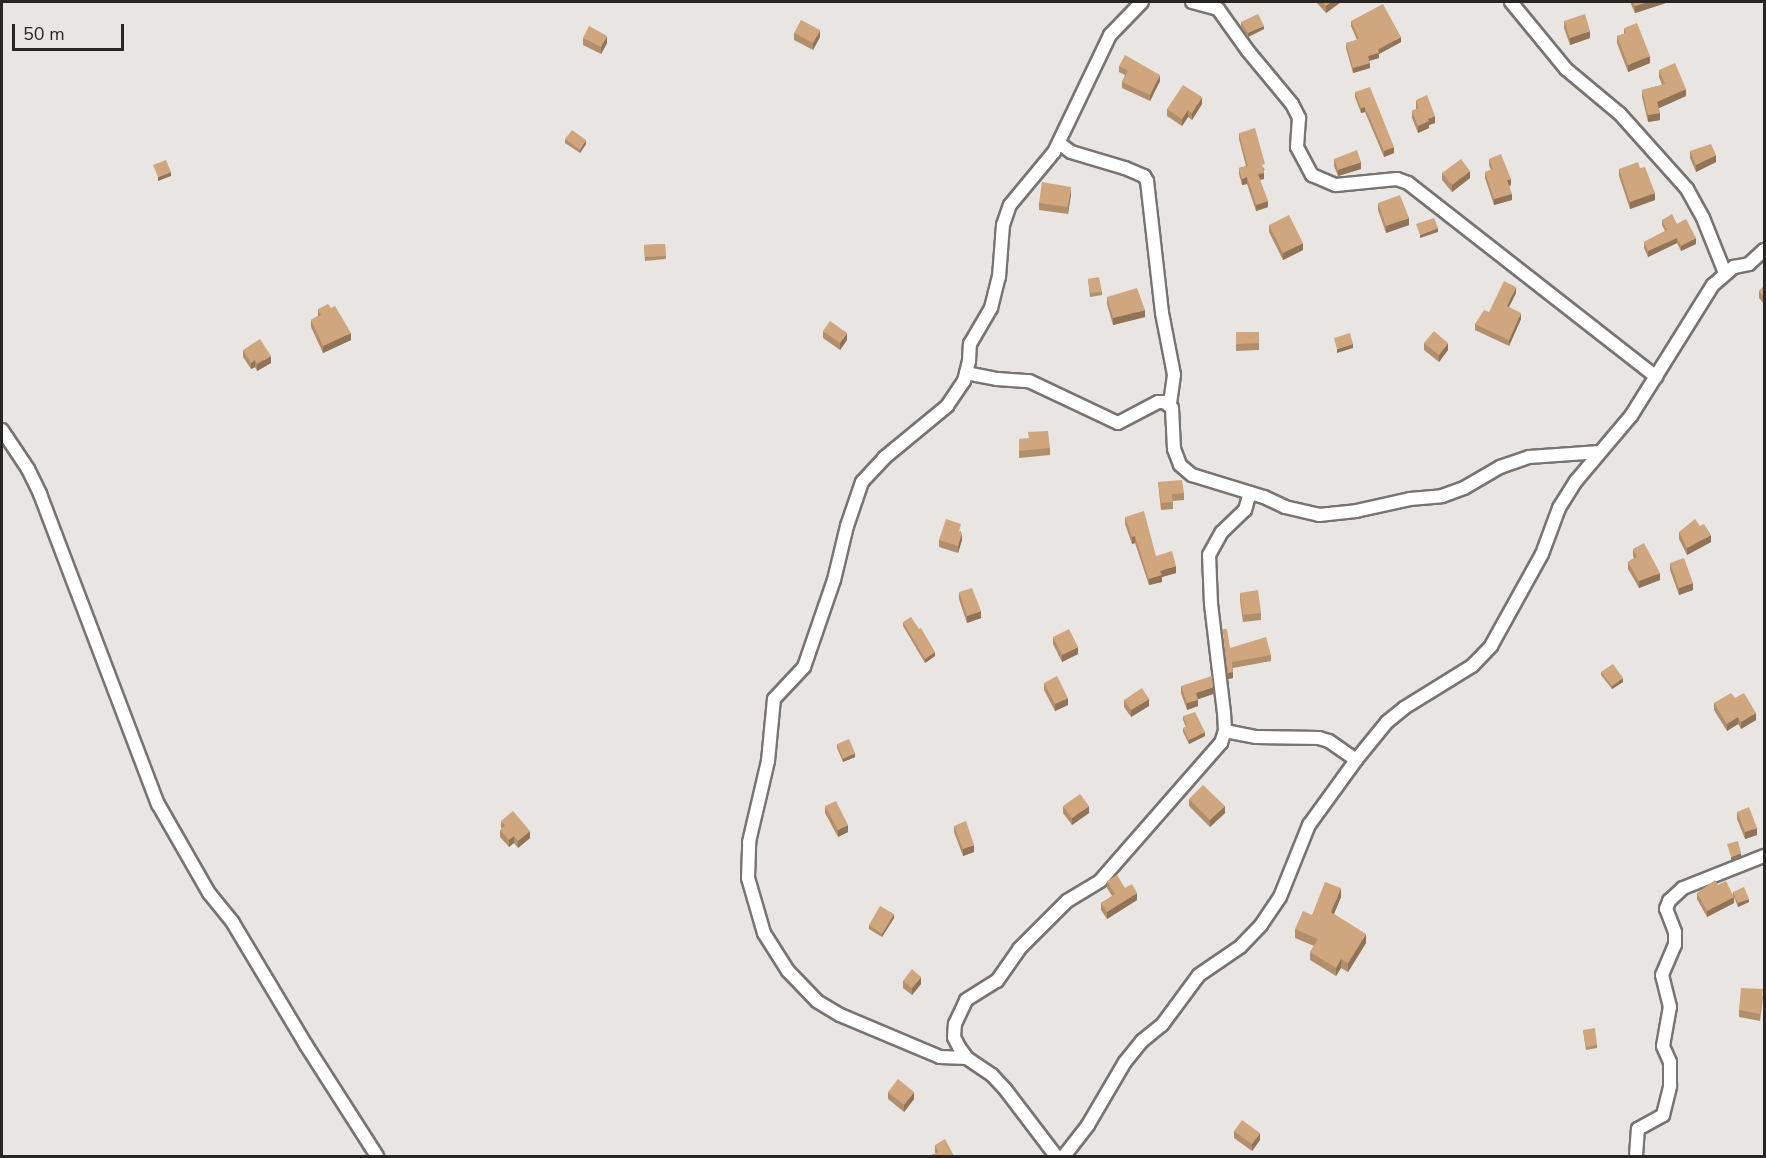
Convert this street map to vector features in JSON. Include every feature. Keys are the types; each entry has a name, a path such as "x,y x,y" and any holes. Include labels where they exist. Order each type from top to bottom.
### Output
{"street":[{"path":"967,1058 940,1058 849,1019 817,1001 788,971 764,933 748,878 747,859 768,760 774,699 797,676 806,660 834,580 847,526 862,482 884,458 947,406 964,381 970,344 991,308 999,277 1004,225 1010,205 1059,143 1110,35 1142,2"},
{"path":"1192,2 1218,9 1248,51 1293,104 1299,118 1297,147 1312,175 1336,185 1397,179 1408,183 1656,377"},
{"path":"1511,2 1566,69 1620,114 1687,189 1703,218 1725,273"},
{"path":"1059,143 1071,152 1125,168 1144,176 1147,181 1162,313 1174,375 1170,405 1174,449 1180,465 1192,475 1302,512 1319,515 1356,511 1454,492 1500,467 1522,459 1600,452"},
{"path":"1064,1156 1088,1125 1125,1062 1142,1041 1162,1025 1199,975 1240,947 1261,925 1280,897 1309,825 1387,722 1472,666 1491,646 1542,554 1558,508 1576,481 1631,416 1713,285 1725,273 1734,267 1749,264 1764,250"},
{"path":"966,373 1007,381 1029,381 1118,423 1158,402 1170,405"},
{"path":"2,430 28,469 40,494 158,804 209,893 234,923 306,1045 377,1156"},
{"path":"1056,1156 1005,1089 992,1075 967,1058 959,1047 954,1030 966,1000 997,981 1034,933 1067,901 1100,881 1221,743 1225,731 1211,604 1209,555 1222,532 1245,510 1250,493"},
{"path":"1225,731 1256,737 1319,738 1329,741 1356,760"},
{"path":"1636,1156 1638,1129 1663,1115 1670,1086 1670,1062 1663,1046 1670,1007 1662,975 1675,945 1675,932 1666,909 1669,901 1683,888 1764,856"}],"building":[{"path":"1633,2 1648,2 1635,6"},
{"path":"1383,4 1401,37 1378,49 1379,53 1368,56 1370,63 1353,68 1346,43 1359,39 1351,21"},
{"path":"1258,14 1264,26 1248,33 1241,22"},
{"path":"1585,14 1590,31 1570,38 1564,21"},
{"path":"801,20 820,30 813,43 794,33"},
{"path":"1637,23 1650,56 1628,65 1617,36 1626,33 1624,28"},
{"path":"589,26 607,36 601,47 583,38"},
{"path":"1125,55 1160,75 1150,95 1122,82 1128,71 1119,66"},
{"path":"1675,63 1686,89 1657,102 1660,113 1648,115 1642,90 1665,84 1659,70"},
{"path":"1183,85 1202,97 1192,113 1188,110 1182,119 1167,109"},
{"path":"1370,87 1394,147 1384,151 1365,107 1361,108 1355,92"},
{"path":"1427,95 1435,116 1418,126 1412,111 1419,108 1416,100"},
{"path":"1255,128 1265,164 1262,165 1264,173 1258,174 1268,201 1256,205 1247,177 1242,179 1239,168 1248,166 1239,133"},
{"path":"572,130 586,140 580,150 565,139"},
{"path":"1711,144 1716,155 1696,165 1690,151"},
{"path":"1357,150 1361,162 1338,170 1334,159"},
{"path":"1501,154 1511,179 1507,180 1512,194 1494,199 1485,172 1493,169 1489,159"},
{"path":"1461,159 1470,171 1452,185 1442,173"},
{"path":"166,160 171,172 158,177 153,165"},
{"path":"1638,162 1640,168 1645,167 1655,193 1630,202 1619,169"},
{"path":"1042,182 1071,187 1068,207 1039,203"},
{"path":"1400,195 1409,218 1386,226 1378,203"},
{"path":"1672,214 1677,224 1686,219 1696,238 1681,246 1677,238 1648,251 1644,242 1667,230 1662,220"},
{"path":"1289,215 1303,243 1283,253 1269,225"},
{"path":"1434,218 1438,228 1420,235 1416,224"},
{"path":"665,244 666,256 645,257 644,245"},
{"path":"1099,277 1102,292 1090,293 1088,279"},
{"path":"1504,281 1516,287 1507,306 1521,313 1509,340 1475,324 1484,310 1489,312"},
{"path":"1764,286 1764,297 1759,291"},
{"path":"1137,288 1145,310 1113,318 1107,297"},
{"path":"328,304 331,308 335,306 351,333 323,346 311,320 321,315 318,309"},
{"path":"830,321 847,333 840,343 823,331"},
{"path":"1434,331 1448,343 1439,355 1424,343"},
{"path":"1236,332 1259,332 1259,343 1236,344"},
{"path":"1350,333 1353,344 1337,349 1334,338"},
{"path":"260,339 271,356 257,364 255,360 251,363 243,350"},
{"path":"1048,431 1050,448 1019,451 1019,439 1029,438 1028,432"},
{"path":"1182,480 1184,493 1172,494 1173,502 1161,503 1158,482"},
{"path":"1144,511 1156,556 1172,551 1176,566 1160,571 1162,575 1149,579 1135,536 1132,537 1125,517"},
{"path":"946,519 961,524 959,532 962,533 958,546 939,540"},
{"path":"1695,519 1700,526 1704,524 1711,535 1687,548 1679,532"},
{"path":"1644,543 1660,573 1639,581 1628,562 1637,557 1633,549"},
{"path":"1684,558 1693,583 1679,588 1670,563"},
{"path":"972,588 981,611 967,616 959,592"},
{"path":"1258,590 1261,613 1243,615 1240,593"},
{"path":"911,617 919,629 921,628 935,652 925,659 903,622"},
{"path":"1069,629 1078,647 1062,655 1053,637"},
{"path":"1223,629 1227,629 1230,648 1266,637 1271,655 1232,662 1233,672 1228,673"},
{"path":"1613,664 1623,678 1612,686 1601,672"},
{"path":"1057,676 1068,698 1055,704 1044,683"},
{"path":"1212,676 1213,687 1196,693 1198,700 1187,703 1181,686"},
{"path":"1142,688 1149,699 1131,710 1124,700"},
{"path":"1731,693 1735,698 1744,693 1756,713 1741,722 1738,717 1727,724 1714,703"},
{"path":"1195,712 1205,732 1189,740 1183,728 1187,726 1183,716"},
{"path":"849,739 855,753 843,759 837,744"},
{"path":"1203,785 1225,806 1210,820 1189,799"},
{"path":"1080,794 1089,806 1072,818 1063,806"},
{"path":"836,801 848,825 838,830 825,806"},
{"path":"1749,807 1757,828 1745,832 1737,812"},
{"path":"513,811 530,831 518,841 514,836 509,840 500,830 505,826 501,821"},
{"path":"966,821 974,845 963,849 954,826"},
{"path":"1738,841 1741,853 1731,857 1727,844"},
{"path":"1117,875 1125,888 1132,884 1137,893 1107,912 1101,903 1115,894 1107,881"},
{"path":"1715,880 1718,885 1726,881 1734,897 1707,911 1697,893"},
{"path":"1325,882 1341,888 1331,912 1366,934 1348,963 1341,959 1336,968 1310,952 1318,939 1295,929 1303,911 1312,915"},
{"path":"1744,887 1749,899 1738,903 1733,892"},
{"path":"880,906 894,914 882,934 869,925"},
{"path":"912,969 921,977 912,988 903,981"},
{"path":"1741,988 1763,989 1760,1014 1739,1010"},
{"path":"1595,1028 1597,1045 1586,1047 1583,1030"},
{"path":"898,1079 914,1092 904,1105 888,1092"},
{"path":"1242,1120 1260,1133 1252,1144 1234,1131"},
{"path":"945,1139 954,1156 929,1156 938,1152 935,1145"}]}
